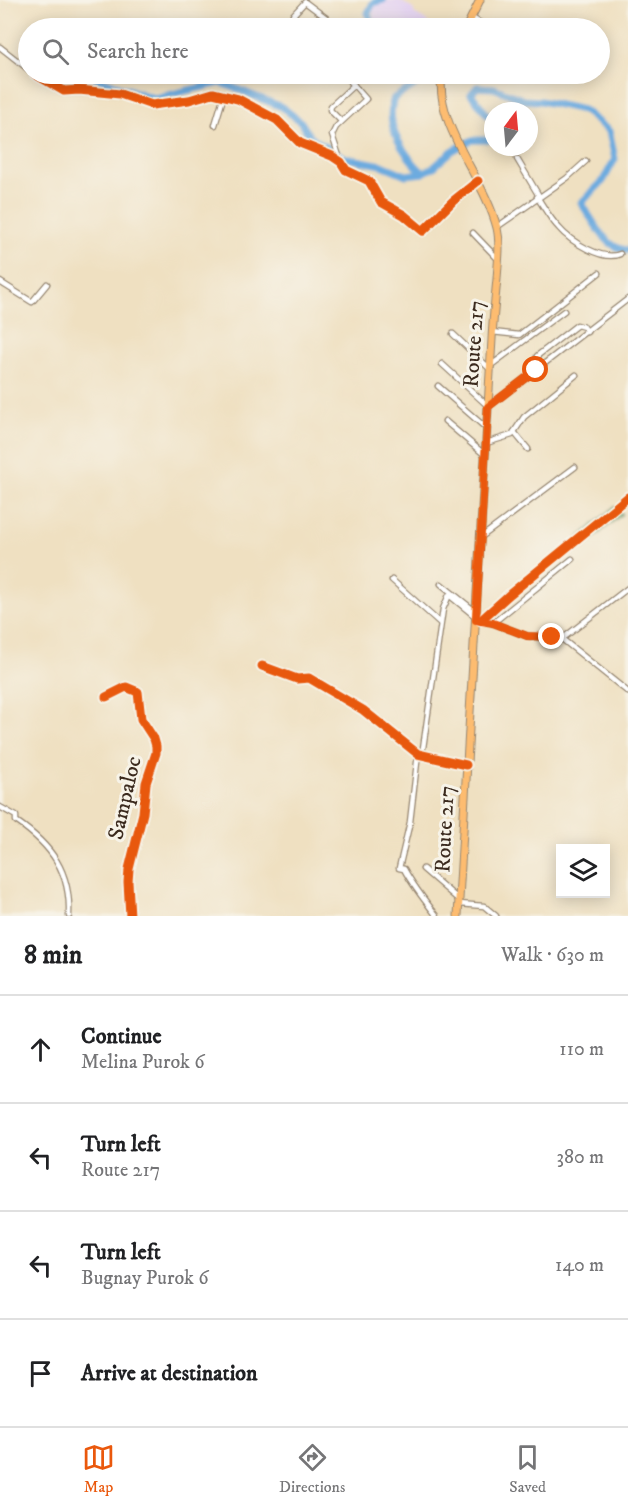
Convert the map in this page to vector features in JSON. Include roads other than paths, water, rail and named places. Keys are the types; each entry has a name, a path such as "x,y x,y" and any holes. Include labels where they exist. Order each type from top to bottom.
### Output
{"main road":[{"path":"472,18 480,0"},
{"name":"Route 217","path":"441,84 446,112 497,227 499,244 458,916"}],"street":[{"path":"296,18 293,15 305,2 326,18"},
{"path":"0,48 18,62"},
{"path":"52,84 64,91 79,90 120,94 152,105 189,100 213,93 224,95 266,112 284,125 300,143 341,162"},
{"path":"341,122 330,110 331,106 354,84 366,99 341,122 332,135 341,162 346,170 372,184 381,202 404,215 423,231 453,201 478,182"},
{"path":"215,125 224,95"},
{"path":"517,159 556,225 565,234 598,253 610,257 620,254"},
{"path":"497,227 538,196 567,178 586,161"},
{"path":"473,233 498,259"},
{"path":"492,332 519,335 599,273"},
{"path":"0,282 32,302 47,284"},
{"path":"442,364 488,406 628,299"},
{"path":"453,334 490,368 564,311"},
{"path":"539,368 537,356 562,335 577,325 581,325 587,332"},
{"path":"486,443 507,437 514,432 524,417 576,375"},
{"path":"438,386 487,428"},
{"path":"445,421 485,455"},
{"path":"514,432 528,449"},
{"path":"480,538 575,467"},
{"path":"477,617 510,594 628,497"},
{"path":"493,623 572,560"},
{"path":"392,580 440,623"},
{"path":"441,584 477,617"},
{"path":"562,639 628,588"},
{"path":"437,916 409,881 404,869 399,868 411,822 414,773 420,755 440,623 444,603 449,595 477,617 527,636 562,639 628,692"},
{"path":"262,666 297,679 309,678 363,710 420,755 466,765"},
{"name":"Sampaloc","path":"106,697 126,687 138,692 141,719 156,746 156,753 146,783 144,813 129,869 130,916"},
{"path":"0,807 16,816 16,820 33,832 56,857 69,897 69,916"},
{"path":"423,869 459,902 484,906 496,916"}],"waterway":[{"path":"369,18 368,13 373,3 383,0"},
{"path":"113,84 154,98 216,84"},
{"path":"223,84 282,107 301,122 310,137 346,158 382,165 406,175 423,173 434,167 452,151 472,140 484,140"},
{"path":"417,84 394,98 392,119 402,148 423,173"},
{"path":"484,111 471,94 477,87 494,88 524,100 541,101 583,110 609,131 615,159 603,181 581,203 606,240 620,249 628,250"}]}
